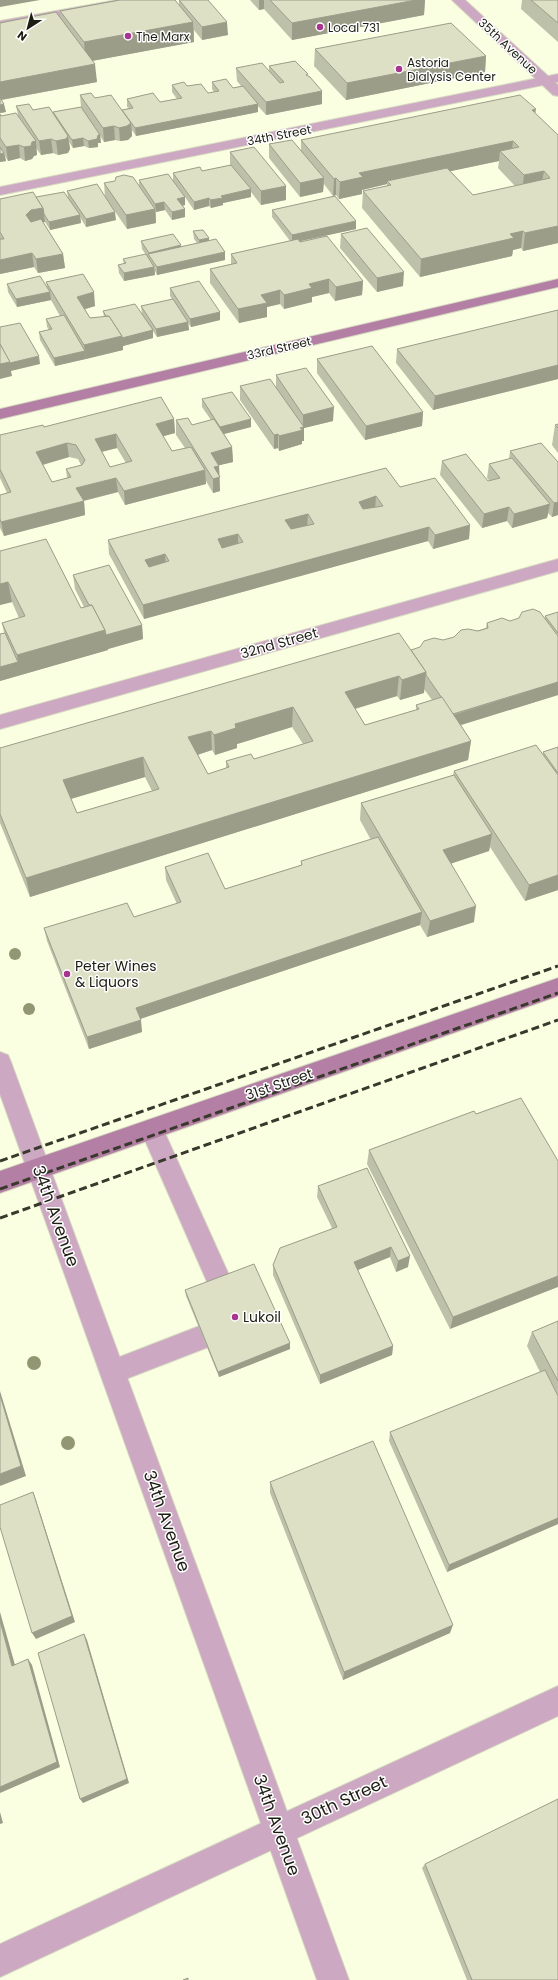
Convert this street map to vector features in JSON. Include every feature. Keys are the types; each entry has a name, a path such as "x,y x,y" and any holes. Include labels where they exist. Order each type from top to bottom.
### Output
{"main road":[{"name":"33rd Street","path":"0,414 558,283"},
{"name":"31st Street","path":"0,1182 558,987"}],"street":[{"path":"0,25 137,0"},
{"name":"35th Avenue","path":"458,0 552,80 558,92"},
{"name":"34th Street","path":"0,191 552,80"},
{"name":"32nd Street","path":"0,722 558,565"},
{"name":"34th Avenue","path":"0,1062 333,1980"},
{"path":"152,1129 220,1283"},
{"path":"113,1372 202,1337"},
{"name":"30th Street","path":"0,1961 558,1700"}],"building":[{"path":"120,0 175,0 193,22 84,42 60,11"},
{"path":"179,0 208,0 227,22 202,27"},
{"path":"270,0 416,0 292,23"},
{"path":"531,0 558,0 558,23"},
{"path":"56,12 95,64 0,82 0,23"},
{"path":"451,23 486,56 347,83 315,49"},
{"path":"295,61 322,91 266,102 236,68 262,63 280,83 284,82 269,66"},
{"path":"226,79 233,88 243,86 258,104 135,128 122,110 133,108 127,99 153,93 160,102 182,98 172,85 184,82 187,86 201,84 208,93 219,91 212,82"},
{"path":"91,93 95,98 111,95 131,123 127,126 119,128 114,126 103,128 80,95"},
{"path":"520,95 536,109 532,110 558,135 558,226 525,233 523,231 510,234 514,238 421,259 363,191 391,185 387,181 447,168 473,195 550,178 544,171 524,175 500,151 519,147 513,141 359,173 363,177 340,182 336,178 334,179 301,140"},
{"path":"0,98 4,104 0,105"},
{"path":"29,104 33,110 49,107 68,136 66,139 56,141 51,139 39,141 16,106"},
{"path":"81,107 100,135 98,135 97,139 88,141 83,138 72,140 53,112"},
{"path":"16,113 36,141 32,142 31,146 24,147 19,145 6,147 0,138 0,114 1,116"},
{"path":"292,140 324,178 300,183 269,144"},
{"path":"0,147 4,153 0,154"},
{"path":"254,147 286,186 261,191 230,152"},
{"path":"231,165 251,189 221,196 223,198 210,200 209,198 194,202 173,173 200,167 202,171"},
{"path":"168,174 185,197 177,199 185,209 172,212 164,202 155,204 139,180"},
{"path":"124,175 133,177 155,209 126,215 104,183 115,181 116,177"},
{"path":"97,184 115,212 86,219 67,191"},
{"path":"33,192 43,208 31,210 26,215 31,222 41,219 63,254 36,259 32,253 0,260 0,239 4,239 0,232 0,199"},
{"path":"64,192 80,215 49,222 36,197"},
{"path":"335,196 356,221 292,235 272,210"},
{"path":"367,228 404,272 377,278 341,234"},
{"path":"203,230 209,238 199,240 193,231"},
{"path":"173,234 181,245 149,253 141,241"},
{"path":"327,236 363,281 336,287 329,279 309,284 312,288 284,295 280,290 261,295 267,303 238,309 210,269 237,263 231,254 298,239 300,242"},
{"path":"216,239 225,252 157,267 148,254"},
{"path":"146,254 154,267 124,273 118,265 126,263 123,259"},
{"path":"83,274 94,292 77,297 90,318 109,316 122,336 84,345 46,282"},
{"path":"40,276 50,292 16,299 7,284"},
{"path":"199,281 220,312 190,319 170,288"},
{"path":"173,299 188,322 156,329 141,306"},
{"path":"135,304 153,330 122,338 109,316 106,316 103,311"},
{"path":"558,310 558,365 435,396 397,349"},
{"path":"64,315 85,351 54,358 39,332 52,329 46,319"},
{"path":"20,323 39,356 10,363 0,344 0,327"},
{"path":"0,344 10,362 0,364"},
{"path":"372,346 423,412 366,426 317,359"},
{"path":"306,368 334,407 303,415 276,375"},
{"path":"270,379 304,427 300,428 303,430 279,436 278,434 274,435 240,386"},
{"path":"232,392 251,419 220,427 202,399"},
{"path":"161,397 174,419 156,424 172,451 191,447 205,470 124,491 116,478 76,488 84,501 1,522 0,495 11,492 0,469 0,435 43,425 44,427","holes":["116,434 132,461 110,467 95,439","67,443 76,445 85,460 82,465 66,469 71,477 52,482 36,452"]},
{"path":"188,418 192,425 214,419 232,447 211,453 219,466 214,467 220,477 213,479 176,420"},
{"path":"541,443 558,462 558,502 554,503 510,451"},
{"path":"466,454 488,481 500,478 489,464 512,458 550,504 514,514 509,507 484,514 442,461"},
{"path":"386,468 400,487 435,478 470,525 435,535 429,527 143,605 108,540","holes":["376,496 383,506 363,509 359,502","308,514 314,524 291,529 285,520","238,534 243,542 222,548 218,539","165,554 169,561 149,567 145,560"]},
{"path":"46,539 81,608 92,605 105,630 17,655 2,623 25,616 8,582 0,584 0,551"},
{"path":"109,565 142,625 106,635 105,630 92,605 89,605 73,575"},
{"path":"533,609 540,612 558,636 558,682 453,714 411,650 420,647 424,641 434,638 443,640 454,637 461,630 468,629 478,631 488,628 487,623 502,618 510,621 519,618 522,612"},
{"path":"558,612 558,633 545,616"},
{"path":"5,633 18,662 0,667 0,634"},
{"path":"399,633 426,672 402,680 399,676 345,692 365,725 419,709 416,705 442,697 471,741 26,878 0,814 0,748","holes":["293,707 313,741 254,759 251,754 226,761 229,767 208,774 188,737 211,731 214,735 236,728 235,724","143,757 159,789 77,813 63,780"]},
{"path":"536,745 558,775 558,875 529,885 454,771"},
{"path":"558,747 558,773 543,752"},
{"path":"454,775 492,834 443,850 476,906 430,921 361,803"},
{"path":"378,837 422,912 136,1008 141,1020 87,1037 44,928 127,903 134,917 181,902 165,867 208,853 225,889 302,865 301,861"},
{"path":"521,1098 558,1161 558,1276 453,1317 369,1150 474,1111 476,1114"},
{"path":"367,1168 410,1256 398,1261 391,1247 354,1262 393,1346 320,1375 273,1265 280,1248 337,1227 318,1186"},
{"name":"Lukoil","path":"254,1264 290,1343 218,1372 185,1290"},
{"path":"558,1321 558,1381 532,1332"},
{"path":"545,1370 558,1396 558,1518 449,1565 390,1432"},
{"path":"0,1395 21,1466 0,1474"},
{"path":"373,1441 453,1625 344,1672 270,1482"},
{"path":"33,1492 72,1616 32,1633 0,1527 0,1505"},
{"path":"0,1621 12,1666 28,1659 57,1762 0,1787"},
{"path":"84,1634 127,1779 80,1799 38,1653"},
{"path":"558,1799 558,1980 472,1980 425,1864"}],"railway":[{"path":"0,1161 558,966"},
{"path":"0,1189 558,993"},
{"path":"0,1218 558,1020"}],"place":[{"name":"Local 731","path":"320,27"},
{"name":"The Marx","path":"128,36"},
{"name":"Astoria Dialysis Center","path":"399,69"},
{"name":"Peter Wines & Liquors","path":"67,974"},
{"name":"Lukoil","path":"235,1317"}]}
